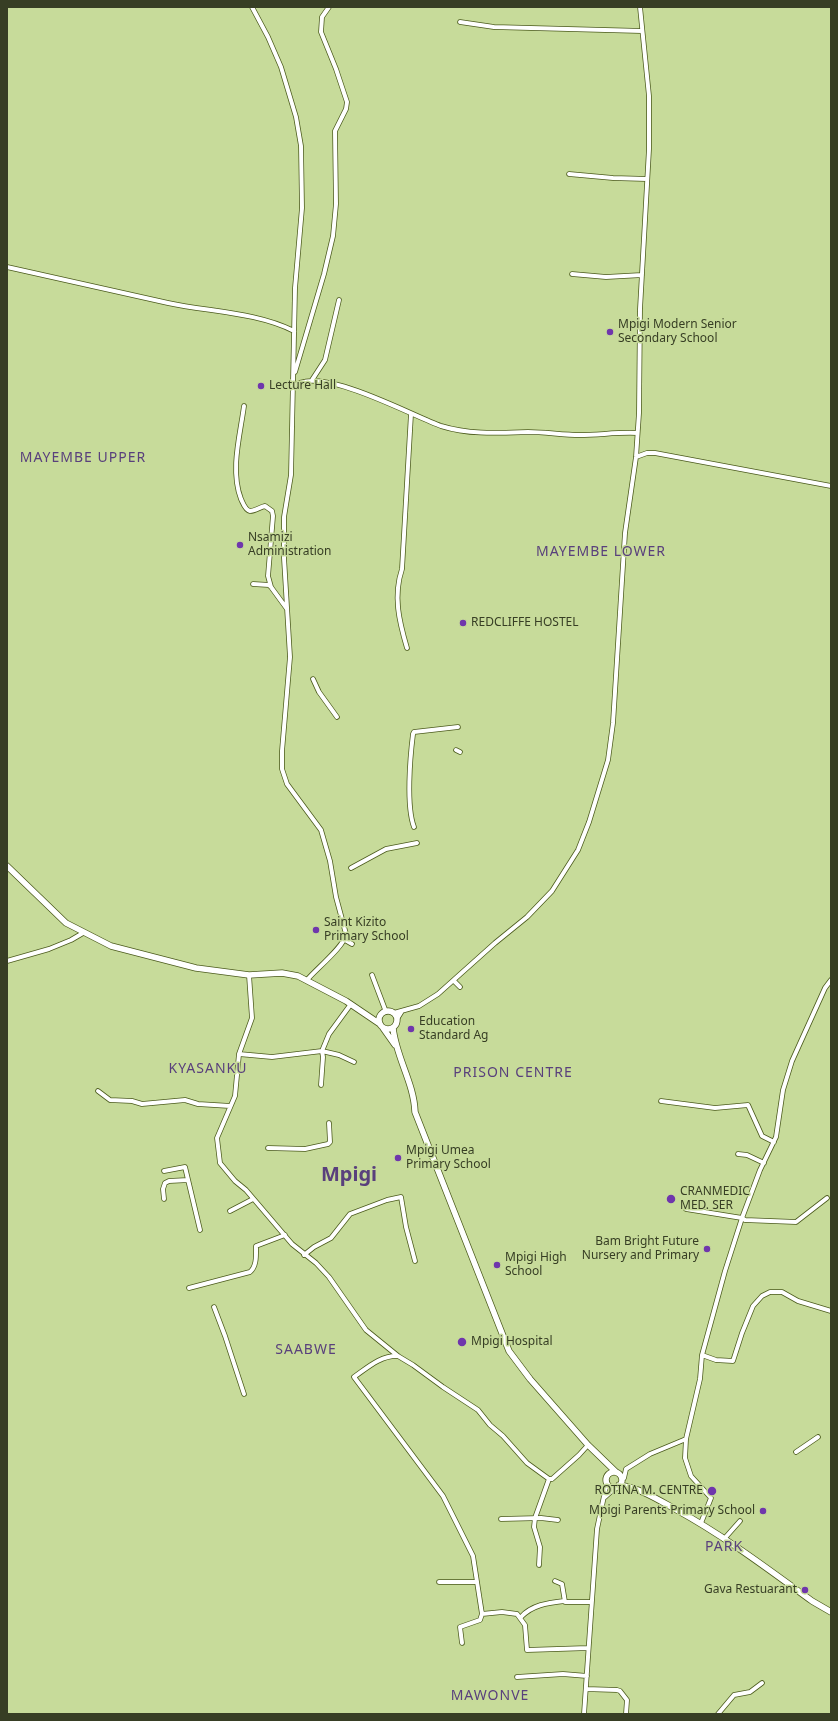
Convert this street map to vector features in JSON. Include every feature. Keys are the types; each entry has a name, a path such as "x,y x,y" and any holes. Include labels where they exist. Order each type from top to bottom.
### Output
{"main road":[{"path":"7,866 66,923 111,946 196,968 249,975 282,973 298,976 351,1004 368,1015 381,1026 398,1051"},
{"path":"381,1026 383,1013"},
{"path":"368,1015 394,1013 397,1019 397,1024 393,1028 389,1029 381,1026"},
{"path":"393,1028 398,1051 415,1099 415,1112 509,1351 530,1379 588,1445 634,1487 701,1523 812,1601 831,1612"},
{"path":"605,1460 608,1475 607,1482 610,1486 634,1487"},
{"path":"608,1475 612,1472 616,1472"},
{"path":"618,1486 623,1477"}],"street":[{"path":"252,7 268,37 281,67 300,133 302,208 295,288 291,475 284,517 284,558 290,656 282,751 282,769 287,784 321,830 328,855 336,898 345,928 345,940 307,980"},
{"path":"294,375 324,274 333,236 336,204 335,131 346,109 347,102 321,32 322,17 329,7"},
{"path":"394,1013 419,1006 438,994 526,917 552,891 578,850 589,822 604,773 610,747 625,533 636,457 639,413 639,348 647,179 649,96 640,7"},
{"path":"460,22 494,26 642,31"},
{"path":"569,174 647,179"},
{"path":"7,267 168,304 218,311 262,320 281,325 294,331"},
{"path":"572,274 606,277 642,275"},
{"path":"312,380 325,360 339,300"},
{"path":"293,387 305,380 344,385 441,426 478,433 548,432 562,435 598,433 637,434"},
{"path":"244,406 236,463 238,492 243,505 247,510 251,511 265,506 272,511 273,516 268,576 271,587 287,610"},
{"path":"407,648 398,613 398,580 402,569 411,414"},
{"path":"636,457 647,453 655,453 831,486"},
{"path":"253,584 269,585 271,587"},
{"path":"313,679 319,692 337,717"},
{"path":"414,828 410,816 410,754 413,734 414,732 458,727"},
{"path":"351,868 386,849 417,843"},
{"path":"7,961 71,940 83,932"},
{"path":"345,940 352,944"},
{"path":"249,975 252,1018 239,1054 236,1092 217,1138 220,1163 295,1247 316,1263 329,1277 366,1330 398,1356 414,1365 443,1387 478,1410 490,1425 504,1436 527,1463 549,1479"},
{"path":"372,975 383,1013"},
{"path":"701,1523 712,1498 691,1476 685,1458 686,1439 700,1379 702,1356 725,1271 742,1218 776,1137 783,1090 792,1061 825,988 831,980"},
{"path":"454,981 460,987"},
{"path":"321,1086 322,1051 329,1034 351,1004"},
{"path":"397,1019 403,1010"},
{"path":"239,1054 272,1057 322,1051 339,1055 354,1062"},
{"path":"98,1091 110,1100 132,1101 142,1104 185,1100 198,1104 230,1106"},
{"path":"660,1101 715,1108 748,1105 762,1136 774,1142"},
{"path":"268,1148 305,1149 328,1144 330,1142 329,1123"},
{"path":"738,1154 747,1155 764,1163"},
{"path":"164,1171 186,1167 200,1230"},
{"path":"164,1199 163,1189 165,1183 169,1181 188,1180"},
{"path":"304,1255 314,1247 331,1238 350,1214 387,1200 401,1197 406,1227 415,1261"},
{"path":"686,1209 742,1218 745,1220 796,1222 827,1198"},
{"path":"230,1211 253,1199"},
{"path":"189,1288 250,1272 254,1269 256,1246 284,1235"},
{"path":"702,1356 716,1360 733,1361 753,1306 762,1296 770,1292 782,1292 798,1301 831,1311"},
{"path":"214,1307 244,1394"},
{"path":"398,1356 382,1358 354,1378 443,1496 471,1550 476,1565 482,1614 480,1620 460,1627 459,1629 462,1643"},
{"path":"796,1452 818,1437"},
{"path":"623,1477 626,1470 642,1458 686,1439"},
{"path":"549,1479 555,1477 588,1445"},
{"path":"539,1565 540,1547 534,1527 535,1518 549,1479"},
{"path":"584,1714 597,1529 607,1482"},
{"path":"604,1497 618,1486"},
{"path":"501,1519 535,1518 558,1520"},
{"path":"724,1539 740,1521"},
{"path":"554,1581 562,1584 564,1601"},
{"path":"439,1582 477,1582"},
{"path":"521,1618 528,1610 538,1608 542,1604 564,1601 591,1602"},
{"path":"482,1614 507,1612 517,1614 525,1625 527,1650 588,1648"},
{"path":"517,1677 563,1674 586,1676"},
{"path":"718,1714 734,1696 750,1692 762,1683"},
{"path":"586,1689 620,1691 627,1700 626,1714"}],"place":[{"name":"Mpigi Modern Senior Secondary School","path":"610,332"},
{"name":"Lecture Hall","path":"261,386"},
{"name":"Nsamizi Administration","path":"240,545"},
{"name":"REDCLIFFE HOSTEL","path":"463,623"},
{"name":"Saint Kizito Primary School","path":"316,930"},
{"name":"Education Standard Ag","path":"411,1029"},
{"name":"Mpigi Umea Primary School","path":"398,1158"},
{"name":"CRANMEDIC MED. SER","path":"671,1199"},
{"name":"Bam Bright Future Nursery and Primary","path":"707,1249"},
{"name":"Mpigi High School","path":"497,1265"},
{"name":"Mpigi Hospital","path":"462,1342"},
{"name":"ROTINA M. CENTRE","path":"712,1491"},
{"name":"Mpigi Parents Primary School","path":"763,1511"},
{"name":"Gava Restuarant","path":"805,1590"}],"district":[{"name":"MAYEMBE UPPER","path":"83,458"},
{"name":"MAYEMBE LOWER","path":"601,552"},
{"name":"KYASANKU","path":"208,1069"},
{"name":"PRISON CENTRE","path":"513,1073"},
{"name":"Mpigi","path":"349,1175"},
{"name":"SAABWE","path":"306,1350"},
{"name":"PARK","path":"724,1547"},
{"name":"MAWONVE","path":"490,1696"}]}
